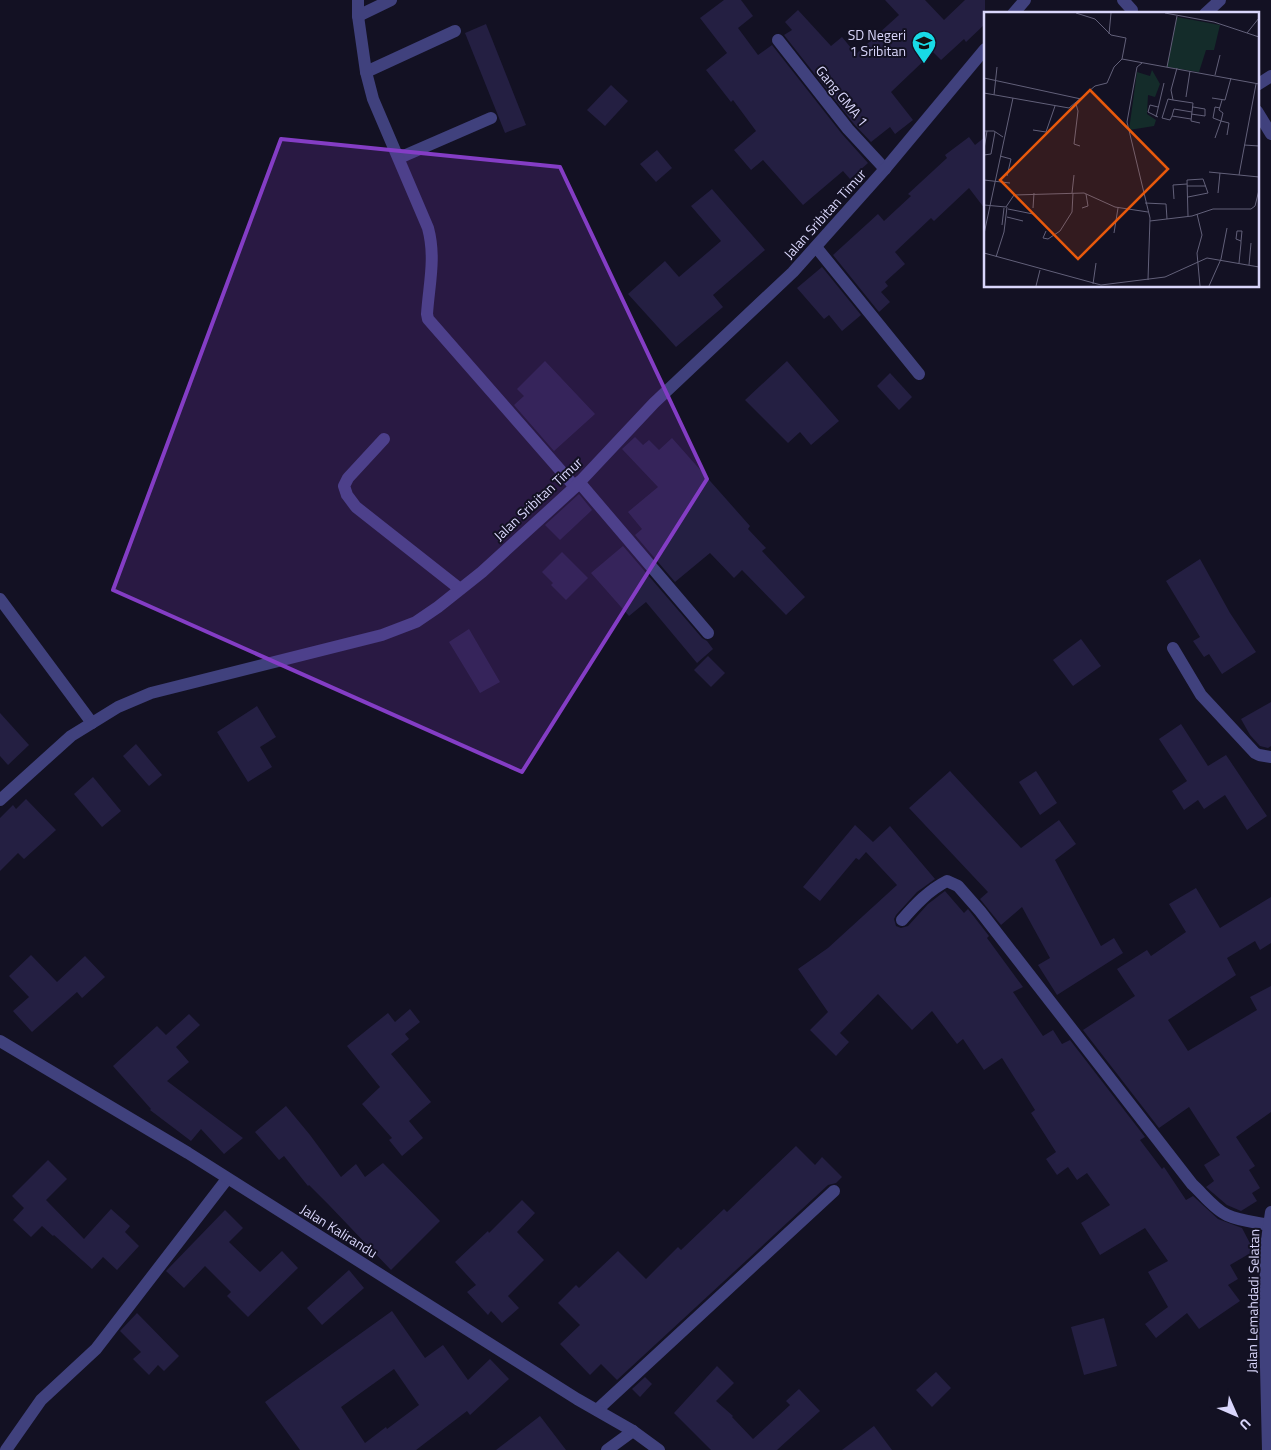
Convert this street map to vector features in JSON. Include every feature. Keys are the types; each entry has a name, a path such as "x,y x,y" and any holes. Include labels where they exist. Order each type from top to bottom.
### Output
{"street":[{"path":"358,0 358,16 366,72 373,99 428,228 432,245 432,270 427,307 428,319 708,633"},
{"path":"358,16 391,0"},
{"path":"1016,12 1025,0"},
{"path":"1123,0 1132,10"},
{"path":"1207,12 1220,0"},
{"path":"366,72 455,31"},
{"name":"Gang GMA 1","path":"778,40 848,128 885,169"},
{"name":"Jalan Sribitan Timur","path":"0,800 71,736 118,707 151,694 290,657 382,636 416,622 460,589 482,572 577,484 654,404 793,272 885,169 984,50"},
{"path":"1258,85 1271,76"},
{"path":"1258,113 1271,134"},
{"path":"399,158 491,118"},
{"path":"816,247 919,374"},
{"path":"384,439 348,478 344,486 347,495 356,507 460,589"},
{"path":"0,599 92,723"},
{"path":"1174,648 1202,696 1255,753 1271,757"},
{"path":"902,920 925,896 941,884 947,881 958,886 980,911 1192,1184 1226,1214 1237,1219 1269,1225"},
{"name":"Jalan Kalirandu","path":"0,1042 90,1094 633,1431 659,1450"},
{"path":"6,1450 41,1400 96,1349 227,1179"},
{"path":"597,1410 834,1191"},
{"name":"Jalan Lemahdadi Selatan","path":"1268,1450 1269,1394 1266,1246 1271,1212"},
{"path":"607,1450 633,1431"}],"highlighted area":[{"path":"281,139 560,167 707,479 522,772 113,590"}],"building":[{"path":"724,0 741,0 753,16 738,28 758,55 772,45 842,134 868,163 850,179 843,171 803,205 763,160 751,170 734,150 756,131 733,100 731,102 706,70 727,53 700,18"},
{"path":"885,0 925,0 944,20 965,0 985,0 984,25 966,42 964,39 941,60 933,52 891,92 913,120 895,134 890,127 871,142 854,124 784,35 792,30 785,22 798,10 831,46 842,37 856,54 899,15"},
{"path":"486,24 526,125 505,133 465,33"},
{"path":"611,85 628,101 605,126 587,110"},
{"path":"969,137 975,145 984,138 984,208 969,188 934,221 931,218 895,252 905,264 885,282 888,286 881,292 890,302 879,312 833,255 878,214 884,221 911,196 908,194 947,158 945,155"},
{"path":"657,150 672,168 656,182 640,164"},
{"path":"712,189 765,250 713,295 723,307 676,347 628,294 665,261 679,277 721,241 691,206"},
{"path":"822,267 861,315 842,331 829,315 824,319 797,288"},
{"path":"545,361 595,414 554,451 514,405 524,396 517,389"},
{"path":"787,361 839,421 811,445 800,432 788,443 745,400"},
{"path":"890,373 912,397 899,410 877,386"},
{"path":"635,437 643,445 649,440 659,450 672,438 750,526 748,529 766,548 762,551 805,597 786,615 742,570 734,578 710,553 675,582 635,535 642,529 628,512 658,487 622,449"},
{"path":"579,494 592,510 560,540 545,525"},
{"path":"623,546 713,649 697,663 646,602 629,616 591,573"},
{"path":"562,552 588,578 566,600 551,585 553,583 542,572"},
{"path":"1200,559 1230,613 1256,652 1222,674 1209,654 1204,657 1193,641 1200,637 1166,581"},
{"path":"469,629 500,682 480,693 449,642"},
{"path":"1081,639 1101,666 1073,686 1053,660"},
{"path":"708,656 725,673 711,687 694,670"},
{"path":"1271,702 1271,746 1268,748 1260,746 1250,735 1241,719"},
{"path":"257,706 276,737 260,747 272,767 248,782 217,732"},
{"path":"0,713 29,745 8,765 0,756"},
{"path":"1181,724 1208,766 1226,755 1267,816 1247,830 1225,795 1204,809 1198,800 1184,810 1172,791 1187,781 1159,739"},
{"path":"136,744 162,775 149,786 123,756"},
{"path":"950,771 1021,848 1059,820 1076,844 1055,860 1101,946 1114,938 1123,953 1057,995 1038,965 1050,958 1022,907 1001,925 980,899 988,892 909,808"},
{"path":"1036,771 1057,803 1040,815 1019,782"},
{"path":"93,777 121,811 102,827 74,794"},
{"path":"26,799 56,830 24,859 18,853 0,871 0,818 13,805 16,809"},
{"path":"855,825 873,842 890,826 935,879 917,892 896,915 894,919 896,926 901,928 908,926 928,904 945,891 964,913 968,909 989,936 987,938 1023,987 1013,992 1043,1036 1053,1030 1062,1044 1070,1040 1145,1137 1140,1140 1162,1169 1164,1167 1186,1200 1193,1196 1218,1219 1242,1228 1254,1251 1230,1265 1238,1279 1228,1285 1240,1301 1199,1329 1187,1313 1156,1338 1145,1324 1168,1307 1148,1272 1168,1261 1145,1228 1100,1255 1081,1223 1110,1205 1087,1173 1077,1180 1068,1167 1057,1175 1046,1159 1056,1152 1031,1113 1035,1110 1002,1058 984,1070 963,1039 957,1044 932,1011 912,1030 878,994 840,1033 849,1042 836,1056 810,1030 828,1012 798,969 828,948 897,885 866,852 859,860 856,858 820,901 803,887"},
{"path":"1196,888 1220,928 1271,897 1271,943 1260,950 1255,941 1227,958 1236,975 1168,1020 1188,1051 1257,1010 1250,997 1271,986 1271,1112 1236,1137 1255,1166 1249,1170 1260,1188 1252,1193 1257,1201 1241,1211 1227,1205 1206,1187 1214,1181 1204,1165 1220,1155 1189,1107 1159,1128 1083,1030 1135,996 1117,969 1147,950 1151,956 1186,932 1169,904"},
{"path":"31,955 57,982 85,956 105,977 82,998 77,992 32,1032 13,1011 29,997 9,976"},
{"path":"410,1009 420,1022 405,1034 409,1039 391,1054 431,1102 409,1121 423,1138 402,1156 389,1140 392,1138 362,1104 380,1087 347,1046 388,1013 395,1022"},
{"path":"189,1014 200,1025 176,1047 189,1062 167,1081 243,1138 224,1154 201,1129 191,1141 150,1110 113,1066 157,1026 166,1035"},
{"path":"286,1106 341,1177 356,1164 365,1177 383,1163 440,1221 391,1270 328,1204 308,1186 284,1156 279,1160 255,1132"},
{"path":"796,1146 815,1165 822,1157 842,1177 836,1183 828,1185 617,1380 601,1364 590,1375 560,1344 580,1325 558,1303 576,1285 579,1288 618,1251 646,1279 678,1247 681,1250 724,1209 727,1212"},
{"path":"48,1160 67,1179 46,1200 84,1239 111,1209 130,1226 125,1232 139,1246 117,1270 103,1257 92,1269 42,1226 31,1237 13,1220 24,1208 12,1196"},
{"path":"522,1200 535,1213 517,1232 544,1260 508,1296 519,1308 502,1323 491,1311 488,1315 467,1292 476,1285 455,1262 488,1231 489,1233"},
{"path":"225,1210 243,1228 229,1242 260,1272 282,1251 298,1268 248,1317 227,1296 231,1292 205,1266 184,1288 166,1271"},
{"path":"349,1270 364,1288 322,1325 307,1308"},
{"path":"392,1311 425,1358 443,1345 468,1380 490,1359 509,1379 470,1415 467,1411 416,1450 300,1450 265,1402","holes":["394,1369 419,1405 365,1443 341,1407"]},
{"path":"137,1313 179,1356 164,1371 158,1365 149,1375 133,1359 141,1352 120,1331"},
{"path":"1104,1318 1117,1366 1084,1375 1071,1327"},
{"path":"717,1366 734,1383 716,1401 733,1416 753,1439 790,1405 786,1401 799,1389 820,1411 777,1450 711,1450 674,1413"},
{"path":"936,1372 951,1388 932,1407 916,1390"},
{"path":"645,1377 652,1384 640,1397 632,1389"},
{"path":"540,1416 566,1450 496,1450"},
{"path":"874,1426 892,1450 842,1450"}],"place":[{"name":"SD Negeri 1 Sribitan","path":"924,64"}]}
